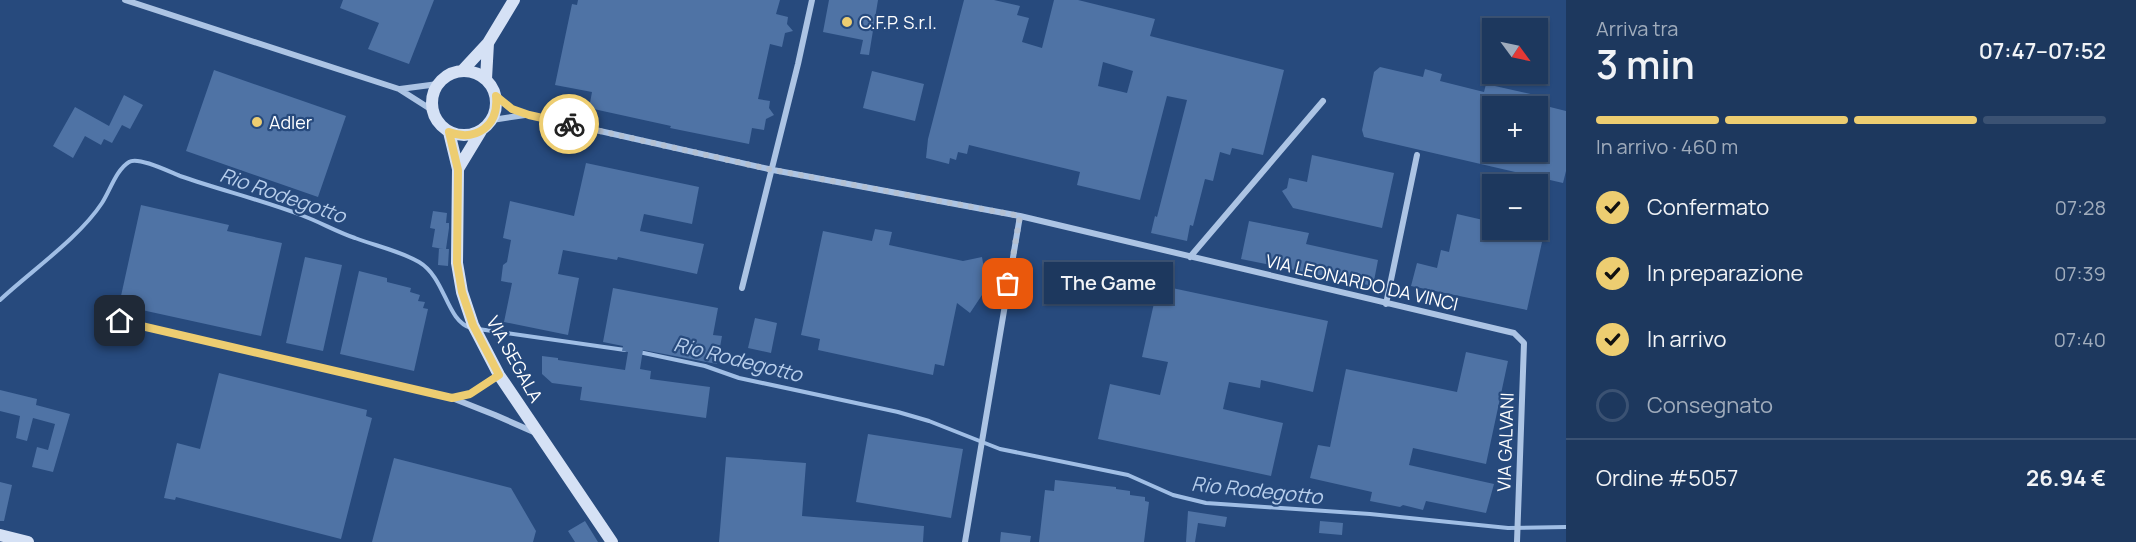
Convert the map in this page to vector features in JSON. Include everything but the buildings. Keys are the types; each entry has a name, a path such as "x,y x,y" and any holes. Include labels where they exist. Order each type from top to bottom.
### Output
{"street":[{"path":"125,0 399,89 432,110"},
{"path":"432,110 432,101 438,84 445,77 462,71 488,43 514,0"},
{"path":"742,288 773,170 812,0"},
{"path":"486,79 488,43"},
{"path":"462,71 478,74 486,79 496,96 495,113 492,120"},
{"path":"399,89 438,84"},
{"name":"VIA LEONARDO DA VINCI","path":"496,96 512,109 529,115 773,170 1020,216 1514,333 1524,342"},
{"path":"1190,257 1323,101"},
{"name":"VIA SEGALA","path":"432,110 441,126 449,132 458,170 457,263 462,292 473,325 499,375 612,542"},
{"name":"VIA LEONARDO DA VINCI","path":"492,120 529,115"},
{"name":"VIA SEGALA","path":"458,170 481,131 492,120"},
{"path":"449,132 459,136 481,131"},
{"path":"1386,304 1417,155"},
{"path":"965,542 1020,216"},
{"path":"97,316 452,398 538,434"},
{"name":"VIA GALVANI","path":"1517,542 1524,342"},
{"path":"452,398 470,394 499,375"},
{"path":"0,535 28,542"}],"waterway":[{"name":"Rio Rodegotto","path":"0,300 81,229 102,203 120,170 129,162 139,161 286,210 348,236 412,258 428,269 456,317 471,328"},
{"name":"Rio Rodegotto","path":"478,329 625,350"},
{"name":"Rio Rodegotto","path":"639,352 705,366 739,378 898,412 929,421 1000,449 1128,475 1173,495 1206,503 1370,514 1508,528 1566,527"}],"way so far":[{"path":"569,124 773,170 1020,216 1008,284"}],"place":[{"name":"C.F.P. S.r.l.","path":"847,22"},
{"name":"Adler","path":"257,122"},
{"name":"The Game","path":"1008,284"}],"route":[{"path":"120,321 452,398 470,394 499,375 473,325 462,292 457,263 458,170 449,132 459,136 481,131 492,120 495,113 496,96 512,109 569,124"}]}
